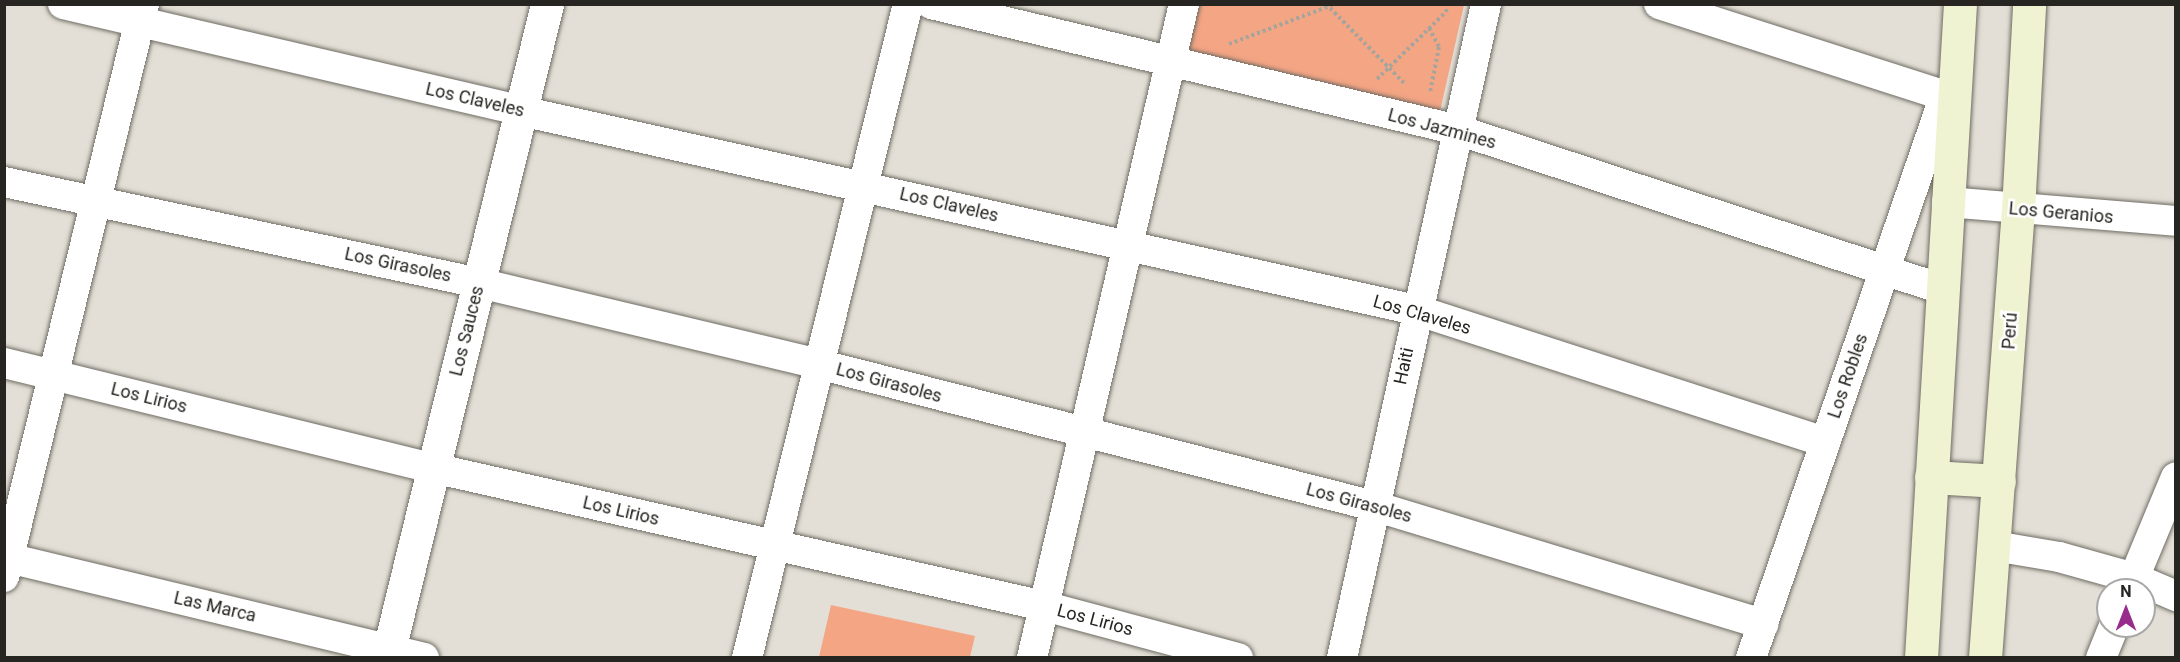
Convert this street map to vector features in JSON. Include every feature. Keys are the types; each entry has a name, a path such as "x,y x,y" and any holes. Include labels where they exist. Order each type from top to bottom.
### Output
{"main road":[{"path":"1921,657 1947,202 1950,97 1960,4"},
{"name":"Perú","path":"1985,657 2018,210 2029,4"},
{"path":"1931,477 1999,481"}],"street":[{"name":"Los Claveles","path":"63,4 141,13 521,111 1416,310 1825,442"},
{"name":"Los Sauces","path":"388,653 547,4"},
{"path":"747,657 772,546 908,4"},
{"name":"Los Jazmines","path":"931,4 1170,63 1458,130 1884,272 1942,289"},
{"path":"1032,657 1184,4"},
{"name":"Haiti","path":"1342,657 1416,310 1486,4"},
{"path":"1659,4 1950,97"},
{"path":"6,564 141,13"},
{"name":"Los Robles","path":"1751,657 1884,272 1950,97"},
{"name":"Los Girasoles","path":"4,182 479,283 818,364 1084,434 1374,506 1762,624"},
{"name":"Los Geranios","path":"1947,202 2175,222"},
{"name":"Los Lirios","path":"4,363 433,468 1044,606 1238,657"},
{"path":"2133,578 2175,477"},
{"path":"1994,546 2060,557 2115,578"},
{"name":"Las Marca","path":"6,564 388,653 424,657"},
{"path":"2156,591 2175,596"},
{"path":"2101,657 2109,638"}],"path":[{"path":"1223,46 1335,4"},
{"path":"1368,87 1429,28 1448,4"},
{"path":"1328,5 1411,89"},
{"path":"1428,98 1439,46 1429,28"}],"shaded area":[{"path":"1199,5 1464,5 1438,120 1185,61"},
{"path":"831,605 975,636 970,657 819,657"}]}
